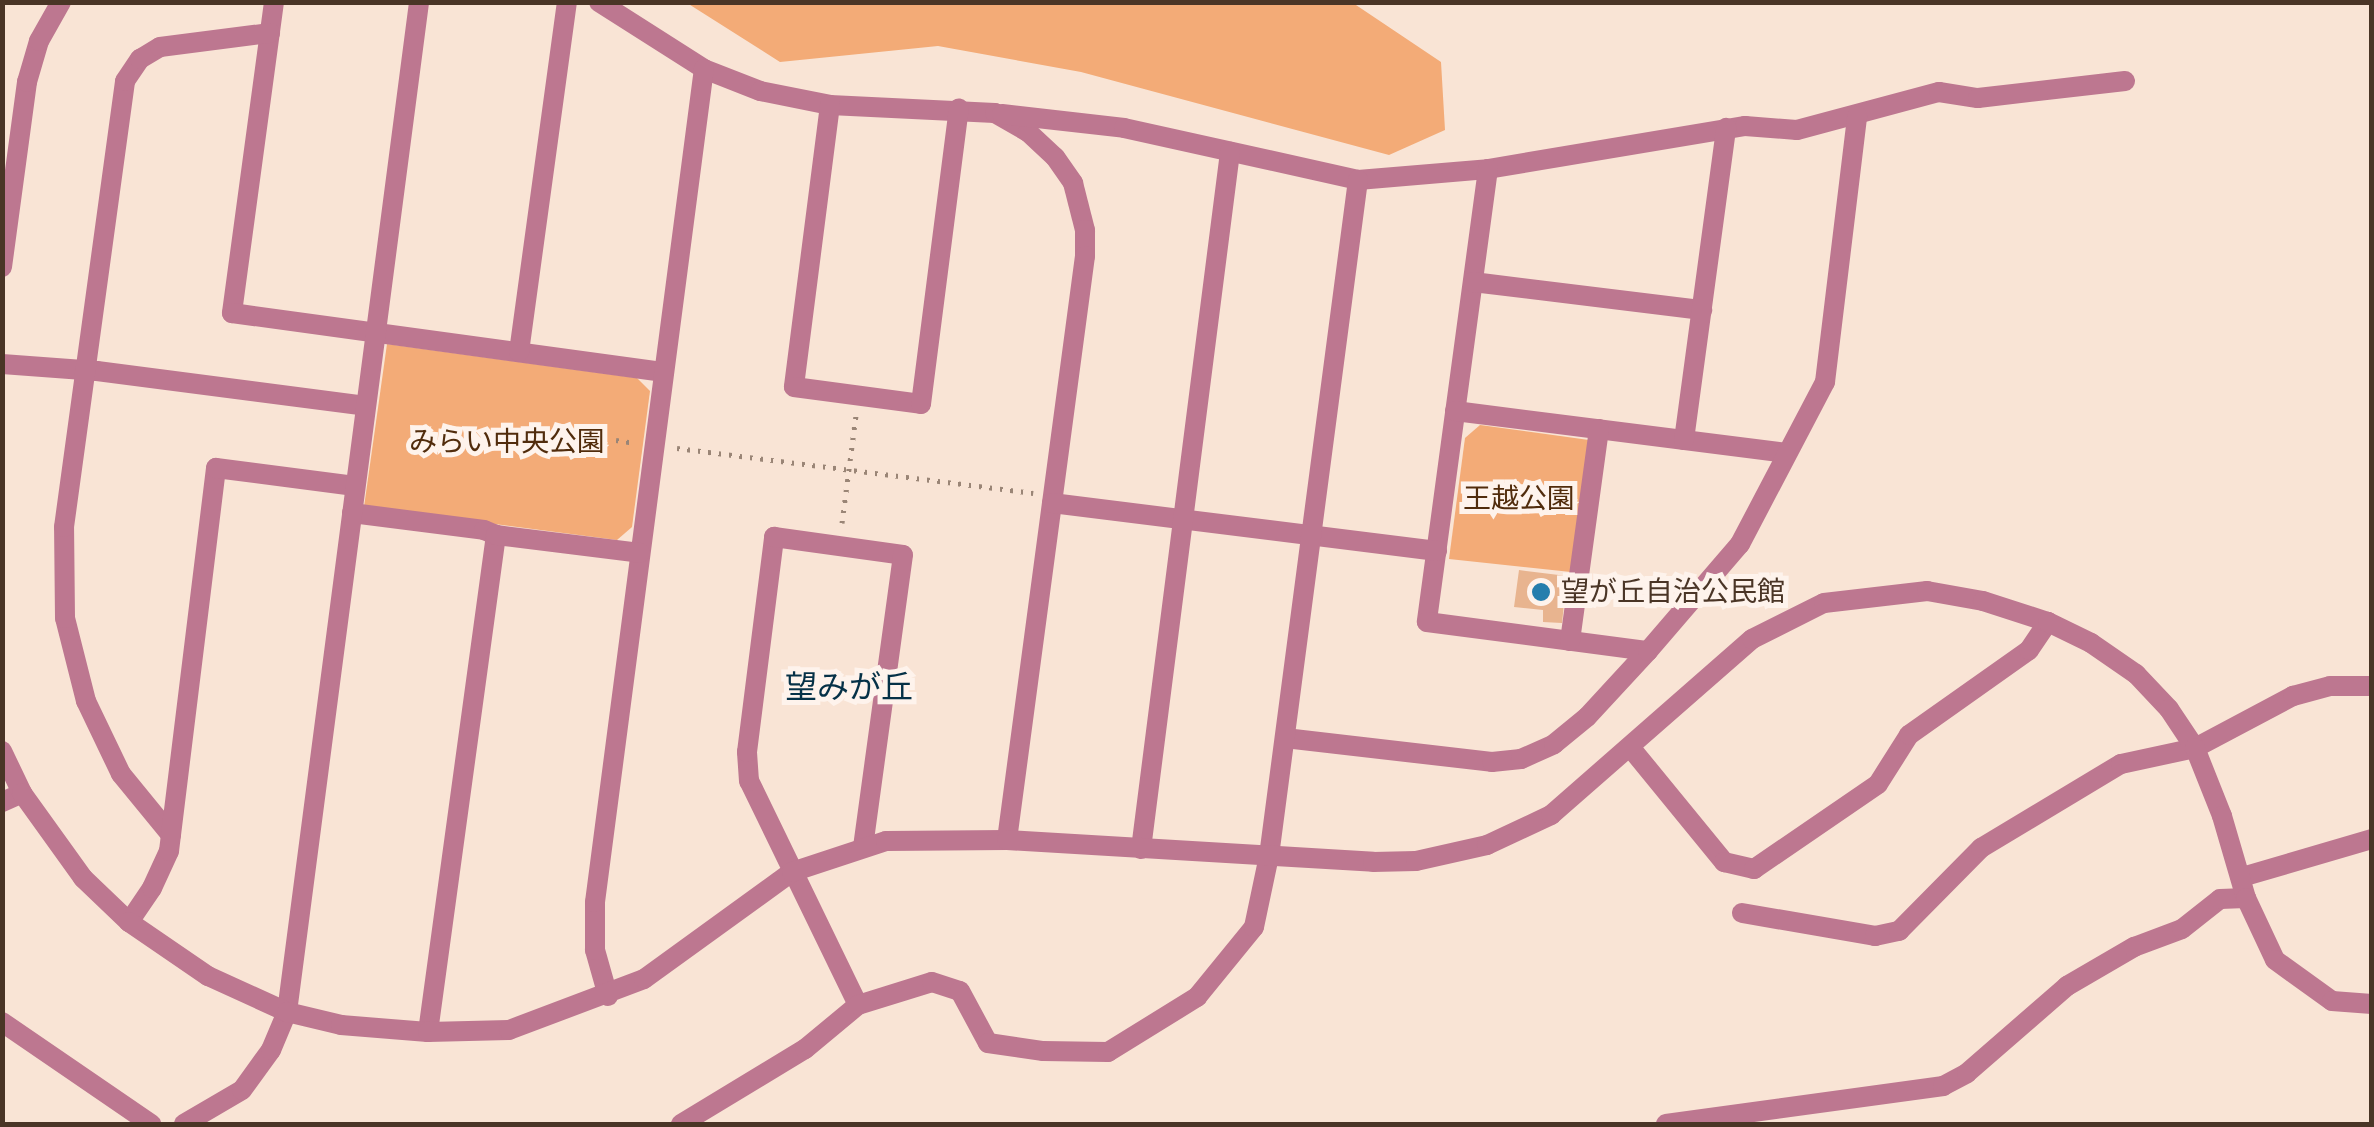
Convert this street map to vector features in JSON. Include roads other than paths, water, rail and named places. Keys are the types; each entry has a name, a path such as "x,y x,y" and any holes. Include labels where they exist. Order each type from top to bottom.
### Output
{"street":[{"path":"2,267 26,82 39,41 61,2"},
{"path":"274,2 232,313 664,372"},
{"path":"184,1124 242,1090 271,1050 287,1012 418,2"},
{"path":"519,352 566,2"},
{"path":"600,2 704,69 760,91 830,105 959,108 1124,128 1358,180 1488,169 1726,128 1797,130 1938,92 1978,98 2125,82"},
{"path":"171,836 121,774 100,737 71,654 61,554 117,112 130,70 160,47 270,33"},
{"path":"608,996 595,950 594,902 704,69"},
{"path":"830,105 794,388 921,404 959,108"},
{"path":"994,113 1028,132 1065,169 1078,196 1085,230 1044,498 1007,840"},
{"path":"1285,738 1492,762 1520,759 1554,744 1587,717 1648,651 1740,544 1825,382 1857,116"},
{"path":"1684,440 1726,128"},
{"path":"1141,849 1230,152"},
{"path":"1488,169 1427,622 1648,651"},
{"path":"682,1124 805,1049 858,1005 932,982 960,991 988,1043 1043,1052 1108,1052 1197,997 1254,927 1269,856 1358,180"},
{"path":"1473,282 1702,310"},
{"path":"2,364 85,373 97,370 366,406"},
{"path":"1455,412 1786,453"},
{"path":"1570,641 1599,430"},
{"path":"129,922 152,888 171,836 216,468 355,486"},
{"path":"1044,498 1436,550"},
{"path":"352,513 640,553"},
{"path":"428,1032 496,536"},
{"path":"858,1005 748,781 746,752 774,538 903,555 863,846"},
{"path":"2,751 12,798 84,878 129,922 208,976 287,1012 341,1025 428,1032 510,1030 608,996 674,961 792,872 863,846 927,838 1007,840 1416,861 1487,845 1551,814 1752,638 1824,603 1927,590 2048,622 2091,643 2136,674 2169,709 2195,748 2246,898 2276,960 2332,1002 2372,1004"},
{"path":"1630,747 1724,862 1754,870 1878,784 1909,735 2029,650 2048,622"},
{"path":"1742,912 1875,936 1899,931 1981,848 2121,764 2195,748 2293,696 2330,686 2372,686"},
{"path":"2242,877 2372,839"},
{"path":"1666,1124 1943,1086 1966,1073 2067,986 2134,947 2182,929 2220,899 2246,898"},
{"path":"2,1022 152,1124"}],"place":[{"name":"望が丘自治公民館","path":"1541,592"}],"district":[{"name":"望みが丘","path":"849,687"}],"park label":[{"name":"みらい中央公園","path":"507,442"},
{"name":"王越公園","path":"1519,499"}]}
